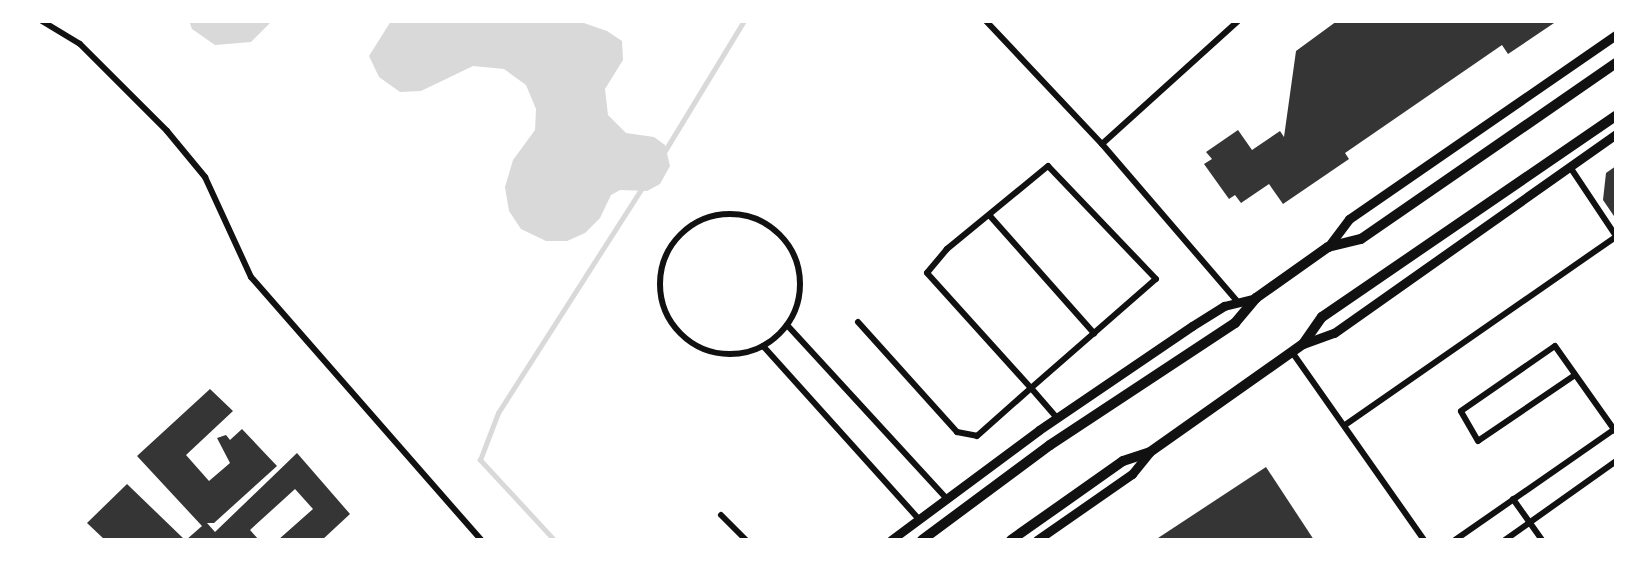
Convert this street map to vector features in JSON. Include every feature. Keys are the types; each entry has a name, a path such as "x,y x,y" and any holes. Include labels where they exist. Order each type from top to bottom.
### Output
{"highway":[{"path":"922,540 1050,445 1235,323 1256,299 1328,247 1362,239 1616,62"},
{"path":"1011,540 1123,461 1150,452 1303,344 1322,317 1616,116"}],"main road":[{"path":"1328,247 1349,219 1616,35"},
{"path":"1303,344 1334,333 1616,134"},
{"path":"891,540 1056,418 1192,326 1238,303 1256,299"},
{"path":"1037,540 1132,474 1150,452"}],"street":[{"path":"43,21 80,44 174,140 205,177 251,277 481,540"},
{"path":"986,21 1102,144 1238,303"},
{"path":"1102,144 1238,21"},
{"path":"859,322 966,438 977,436 1031,388 1094,332 1156,279 1048,166 929,265 927,273 1031,388 1056,418"},
{"path":"1345,425 1616,237 1570,167"},
{"path":"730,213 754,218 775,230 791,248 799,271 800,295 787,324 763,346 737,354 715,353 694,345 677,330 660,290 661,268 670,247 685,229 706,218 730,213"},
{"path":"990,216 1094,332"},
{"path":"787,324 946,498"},
{"path":"763,346 918,518"},
{"path":"1455,540 1615,430 1555,346 1461,411 1478,441 1575,375"},
{"path":"1292,352 1424,540"},
{"path":"1505,540 1616,461"},
{"path":"1513,499 1542,540"},
{"path":"721,515 746,540"}],"shaded area":[{"path":"189,21 272,21 251,42 215,45 192,29"},
{"path":"391,21 578,21 607,31 622,41 623,60 605,89 608,115 626,133 654,137 665,145 670,166 660,184 647,191 620,190 611,195 600,218 585,233 567,241 546,241 521,229 509,211 505,187 513,160 535,130 536,109 526,85 504,69 473,66 421,91 400,92 379,77 369,56"}],"building":[{"path":"1337,21 1557,21 1508,54 1502,45 1345,153 1349,159 1283,204 1269,184 1241,203 1235,195 1229,199 1204,164 1212,159 1206,152 1238,130 1252,150 1280,131 1284,137 1296,51"},
{"path":"1616,166 1616,219 1603,200 1606,173"},
{"path":"210,389 233,411 186,455 209,481 230,463 217,438 226,435 230,440 242,429 277,466 214,523 207,523 215,532 297,453 350,514 322,540 278,540 313,509 295,489 250,530 259,540 186,540 202,526 137,456"},
{"path":"1266,467 1314,540 1155,540"},
{"path":"127,484 185,540 105,540 87,523"}],"waterway":[{"path":"663,154 744,21"},
{"path":"554,540 480,460 498,413 642,188"}]}
